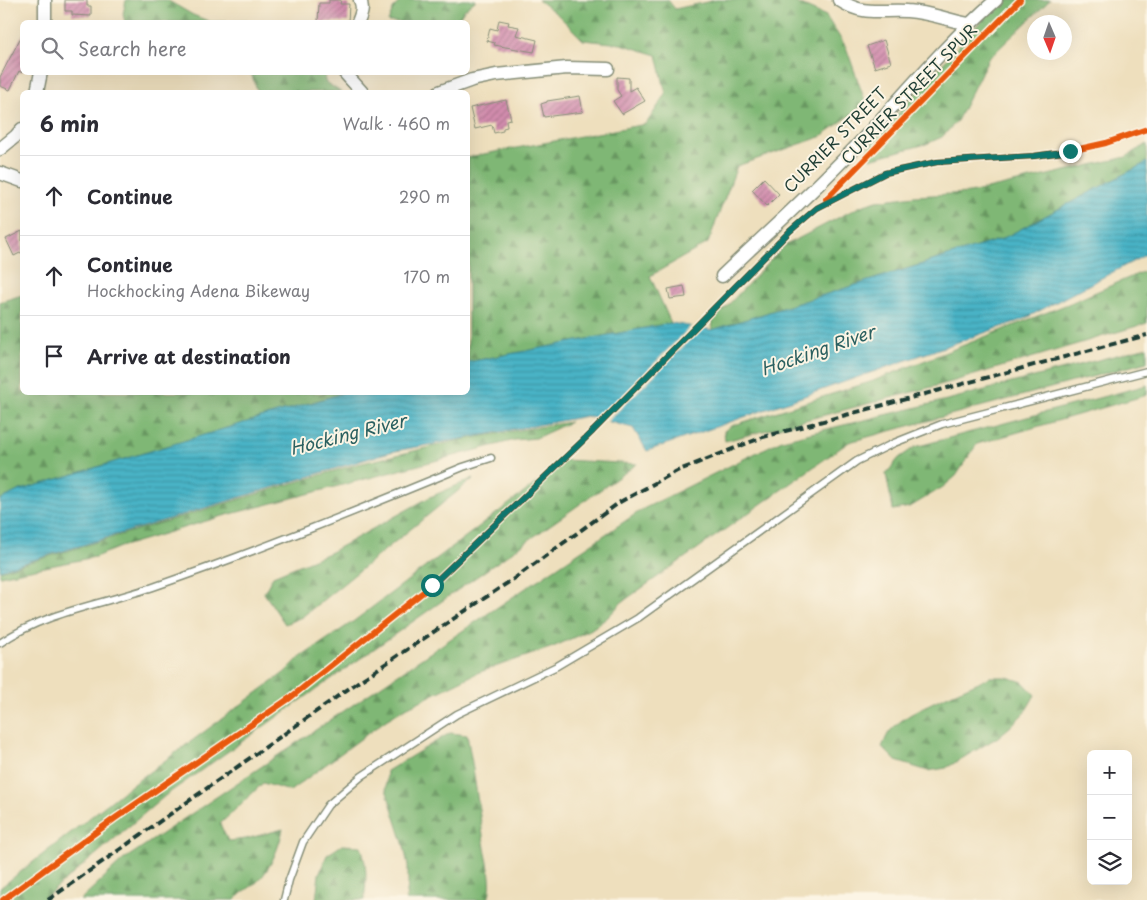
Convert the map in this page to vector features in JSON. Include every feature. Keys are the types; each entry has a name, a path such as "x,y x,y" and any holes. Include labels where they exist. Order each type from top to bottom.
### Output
{"street":[{"path":"45,0 45,20"},
{"path":"359,20 362,13 362,3 360,0"},
{"path":"839,0 856,9 906,11 968,24"},
{"name":"CURRIER STREET","path":"722,276 864,138 920,74 968,24 996,0"},
{"path":"444,90 472,80 496,75 567,68 608,69"},
{"path":"37,90 40,75"},
{"path":"347,75 360,90"},
{"path":"0,149 20,131"},
{"path":"0,173 20,180"}],"lane":[{"path":"284,900 303,842 328,805 362,776 456,714 557,666 638,618 857,461 942,424 1147,371"},
{"path":"0,643 13,634 68,611 154,586 256,550 463,467 491,458"}],"green space":[{"path":"126,0 167,0 206,20 124,20 123,14"},
{"path":"402,0 476,0 463,11 458,20 389,20 394,7"},
{"path":"538,0 668,0 675,9 716,0 790,0 826,16 846,47 866,104 820,137 737,166 708,243 650,276 671,323 470,362 470,157 646,124 666,94 657,55 621,44 583,40 557,14"},
{"path":"1000,0 1050,0 1034,15 1027,15 1027,22 988,59 957,121 942,137 926,144 870,159 868,147"},
{"path":"252,75 324,75 325,82 338,90 257,90"},
{"path":"1147,144 1147,162 1002,239 712,330 713,321 784,246 861,206 877,201 914,196 970,193 1126,157"},
{"path":"1147,270 1147,323 951,382 725,441 724,431 731,426 873,381 1068,304"},
{"path":"20,296 20,395 336,395 18,491 0,500 0,302"},
{"path":"1147,347 1147,362 849,442 622,602 607,618 590,630 553,647 477,673 404,709 386,720 290,791 263,783 220,824 228,841 246,839 283,829 277,850 262,877 235,900 80,900 123,860 643,509 782,440 951,399"},
{"path":"1147,385 1147,395 977,444 956,476 943,487 910,507 893,510 886,474 899,458 915,447"},
{"path":"570,422 536,438 515,440 223,516 120,547 95,557 0,576 0,571 354,465 465,439"},
{"path":"563,460 637,464 166,795 42,900 0,900 0,888 125,790 284,673 298,659 354,621 546,476"},
{"path":"474,478 302,617 285,624 264,593 273,576 331,552 430,497"},
{"path":"990,677 1007,677 1023,682 1035,695 1025,712 998,737 946,768 928,771 896,761 882,747 891,730 911,714"},
{"path":"450,733 467,735 489,871 490,893 488,900 406,900 408,866 404,846 386,789 387,771"},
{"path":"342,845 361,846 366,873 364,900 316,900 319,874 327,855"}],"water":[{"name":"Hocking River","path":"1147,162 1147,254 1024,319 647,451 633,428 587,416 390,452 0,570 0,500 18,491 336,395 470,395 470,362 671,323 712,330 1002,239"}],"pier":[{"path":"693,324 704,326 606,423 598,421"}],"building":[{"path":"65,0 87,0 87,6 91,6 91,16 72,15 72,11 65,11"},
{"path":"329,0 341,0 340,4 349,4 348,20 318,20 319,3 329,3"},
{"path":"499,20 509,22 508,25 519,27 516,35 537,40 534,52 494,45 495,43 487,41 490,28 497,30"},
{"path":"20,39 20,72 10,90 0,86 0,77"},
{"path":"884,40 891,63 875,68 867,46"},
{"path":"617,77 629,78 629,91 636,87 645,101 622,114 613,101 621,96 617,90"},
{"path":"580,96 583,112 544,117 541,104 547,101"},
{"path":"506,100 511,119 506,120 507,127 503,128 503,131 494,133 492,125 475,129 470,108"},
{"path":"764,178 779,194 767,206 752,190"},
{"path":"20,232 20,253 14,256 6,239"},
{"path":"684,286 686,297 670,299 668,289"}],"railway":[{"path":"48,900 358,682 515,578 620,502 677,471 763,437 1147,335"}],"cycle path":[{"name":"CURRIER STREET SPUR","path":"826,199 1020,0"},
{"path":"3,900 114,819 290,698 432,585 593,431 790,231 817,208 885,173 937,162 1034,156 1070,151 1106,143 1147,129"}],"route":[{"path":"432,585 593,431 790,231 817,208 885,173 937,162 1034,156 1070,151"}]}
